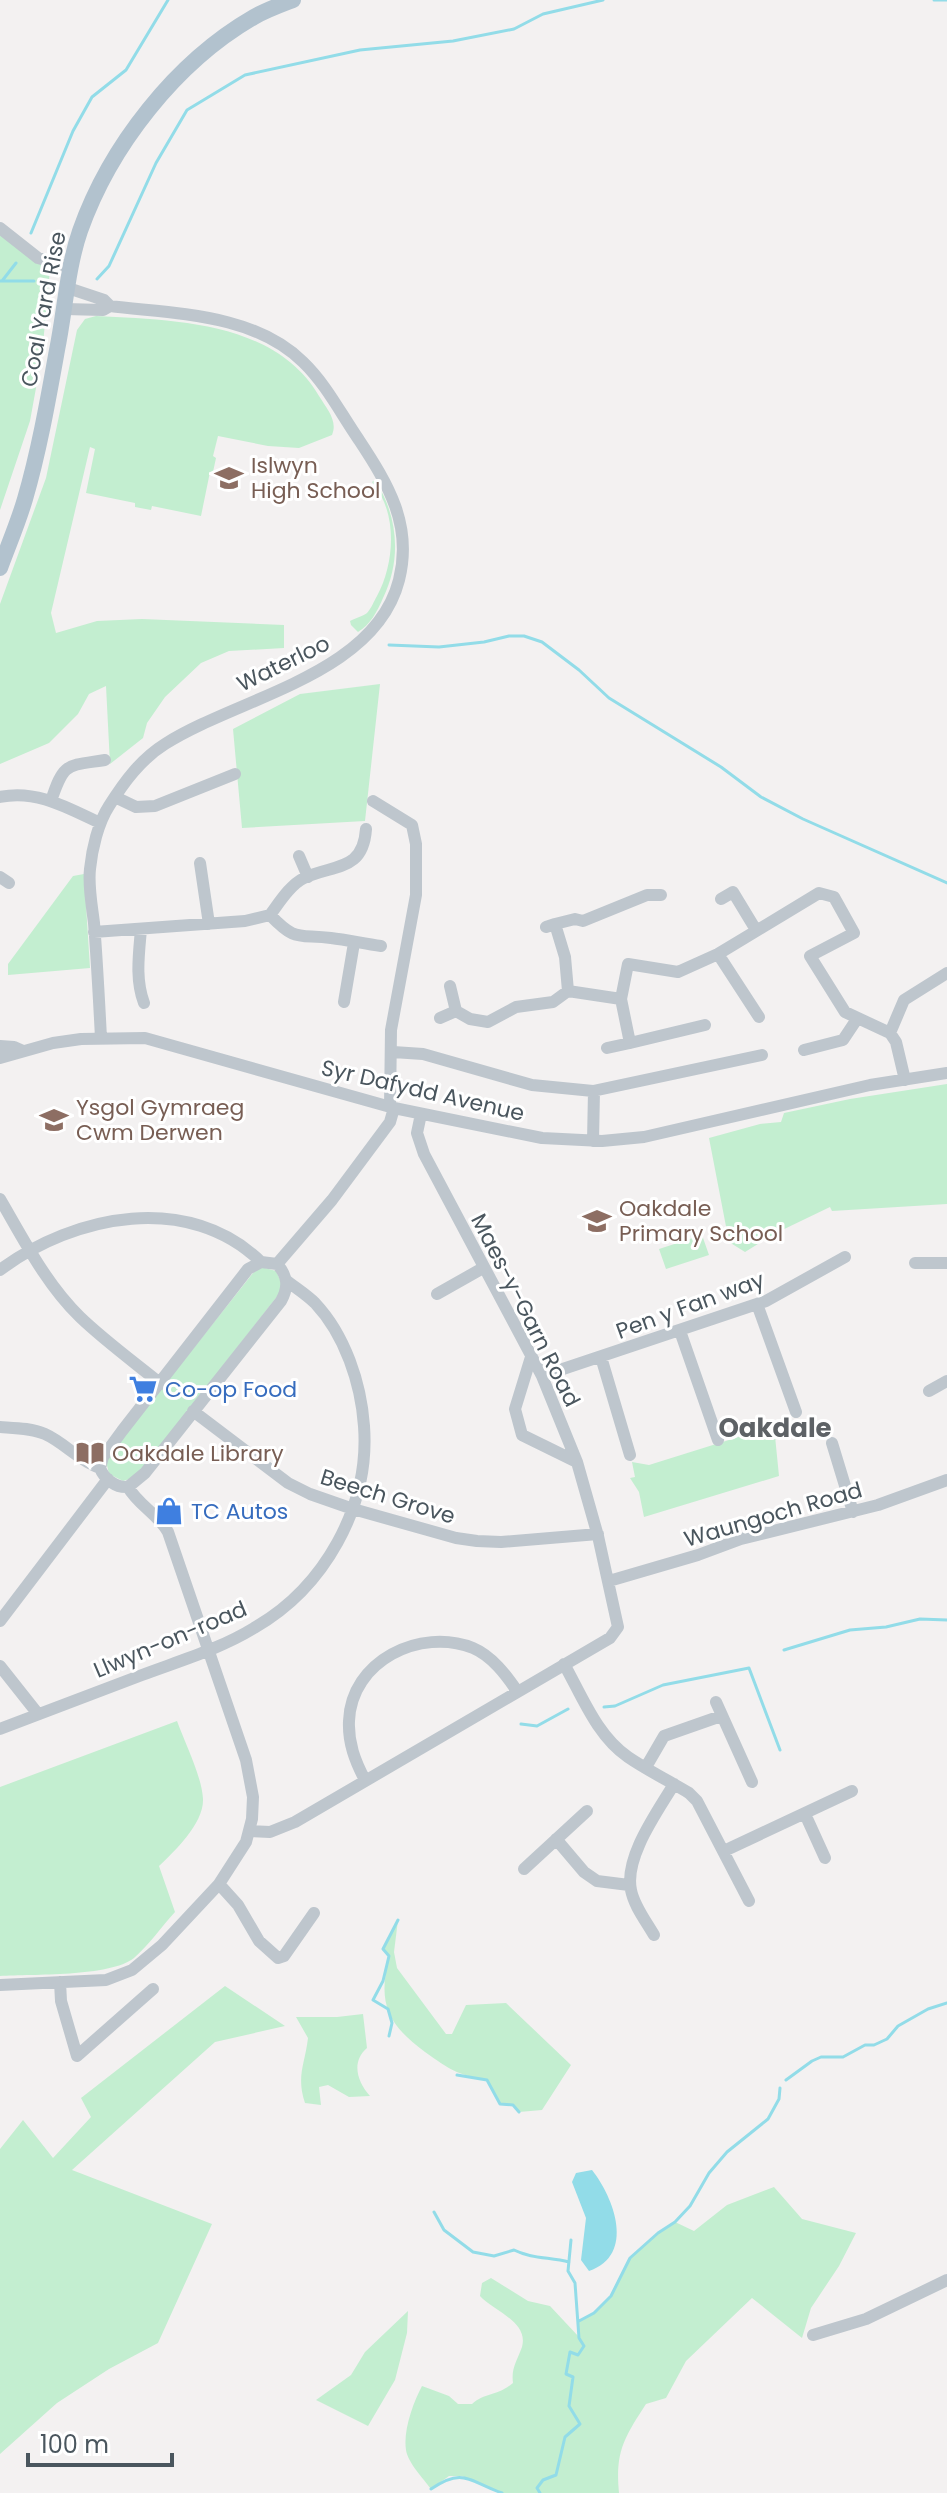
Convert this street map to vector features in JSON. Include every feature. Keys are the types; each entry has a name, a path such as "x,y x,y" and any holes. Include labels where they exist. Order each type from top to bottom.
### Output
{"main road":[{"name":"Coal Yard Rise","path":"0,568 25,500 65,309 70,267 81,230 116,156 155,102 202,53 255,16 293,0"}],"street":[{"path":"0,228 38,258 70,267"},
{"name":"Waterloo","path":"68,288 104,300 110,306 248,327 290,350 318,379 387,484 397,506 404,550 398,584 387,611 359,644 327,665 164,744 125,780 100,823 90,870 101,1038"},
{"name":"Waterloo","path":"65,309 103,310 110,306"},
{"path":"51,801 61,773 71,765 105,760"},
{"path":"115,797 136,807 155,806 235,774"},
{"path":"0,797 31,796 51,801 100,823"},
{"path":"0,1621 104,1474 103,1457 248,1269 261,1262 277,1264 341,1189 390,1122 391,1030 416,895 416,844 412,825 373,801"},
{"path":"94,932 245,921 270,915 292,887 308,877 354,861 365,844 366,829"},
{"path":"299,856 308,877"},
{"path":"200,863 209,924"},
{"path":"747,885 727,896 756,930"},
{"path":"630,1043 621,999 628,964 678,972 718,954 819,893 834,897 854,933 810,956 845,1012 890,1033 896,1042 905,1080"},
{"path":"568,991 565,957 550,925 575,919 583,921 647,895 661,895"},
{"path":"270,915 286,932 295,936 381,946"},
{"path":"141,929 138,964 140,993 144,1003"},
{"path":"344,1002 354,943"},
{"path":"718,954 759,1017"},
{"path":"890,1033 904,1000 947,973"},
{"path":"450,986 456,1011 470,1019 488,1022 516,1007 553,1002 568,991 621,999"},
{"path":"440,1018 456,1011"},
{"path":"804,1050 843,1040 857,1019"},
{"path":"607,1048 705,1025"},
{"name":"Syr Dafydd Avenue","path":"0,1058 53,1043 145,1038 392,1108 542,1138 593,1141 644,1137 947,1073"},
{"path":"0,1046 23,1051"},
{"path":"393,1052 423,1054 532,1085 594,1091 762,1055"},
{"path":"593,1141 594,1091"},
{"name":"Maes-y-Garn Road","path":"421,1114 417,1133 424,1154 542,1376 577,1462 598,1534 618,1627 610,1638 564,1664"},
{"path":"0,1199 45,1275 79,1316 161,1384"},
{"path":"0,1270 29,1251 65,1234 122,1219 164,1218 192,1222 226,1235 246,1247 261,1262"},
{"name":"Pen y Fan way","path":"542,1376 757,1304 845,1257"},
{"path":"915,1263 947,1263"},
{"name":"Llwyn-on-road","path":"0,1729 209,1649 253,1629 297,1597 326,1562 353,1509 359,1483 365,1439 356,1380 347,1356 322,1312 287,1281 277,1264"},
{"path":"437,1294 483,1268"},
{"path":"0,1427 41,1432 116,1485 128,1487 138,1481 281,1301 287,1281"},
{"path":"757,1304 796,1412"},
{"path":"680,1331 718,1440"},
{"path":"531,1357 515,1409 522,1435 577,1462"},
{"path":"601,1357 630,1455"},
{"path":"929,1391 947,1381"},
{"name":"Beech Grove","path":"193,1411 288,1483 353,1509 477,1541 598,1534"},
{"path":"832,1443 853,1512"},
{"name":"Waungoch Road","path":"609,1581 741,1539 911,1495 947,1480"},
{"path":"0,1985 106,1980 132,1970 162,1945 219,1884 250,1831 253,1797 248,1769 168,1532 163,1522 133,1497 128,1487"},
{"path":"365,1780 354,1759 348,1720 362,1680 394,1652 412,1645 434,1642 455,1643 475,1649 492,1660 517,1691"},
{"path":"250,1831 281,1829 564,1664 602,1731 629,1758 697,1801 749,1901"},
{"path":"0,1666 38,1714"},
{"path":"716,1702 752,1782"},
{"path":"646,1767 664,1736 721,1716"},
{"path":"654,1935 629,1885 641,1842 674,1784"},
{"path":"724,1851 852,1791"},
{"path":"524,1869 587,1811"},
{"path":"805,1814 825,1858"},
{"path":"556,1839 584,1872 597,1881 629,1885"},
{"path":"219,1884 238,1905 259,1941 278,1958 284,1956 314,1913"},
{"path":"60,1982 61,2001 77,2056 153,1989"},
{"path":"813,2335 866,2319 947,2280"}],"green space":[{"path":"0,235 50,269 42,355 30,421 0,510"},
{"path":"96,316 189,323 220,329 277,352 300,371 319,396 333,420 332,435 299,448 268,446 218,436 213,456 216,458 201,516 152,506 151,510 135,507 135,503 86,493 95,449 90,447 51,613 56,633 97,621 142,619 284,625 284,648 229,651 201,663 165,697 147,723 143,738 110,764 106,686 89,694 78,714 49,743 0,764 0,604 46,478 77,330 85,319"},
{"path":"375,480 389,508 395,553 381,603 370,622 358,632 350,621 366,614 371,607 383,583 390,553 390,523 380,494 372,482"},
{"path":"380,684 365,821 242,828 233,729 300,694"},
{"path":"84,874 90,968 8,975 8,964 73,876"},
{"path":"947,1084 947,1204 832,1211 830,1207 745,1252 729,1242 709,1138 760,1124 781,1122 784,1113"},
{"path":"702,1235 709,1255 666,1269 659,1249"},
{"path":"261,1267 276,1271 282,1284 279,1294 136,1477 123,1481 109,1474 106,1461 112,1451 253,1273"},
{"path":"774,1426 779,1476 644,1517 639,1492 630,1478 635,1477 632,1462 649,1465"},
{"path":"177,1721 196,1770 203,1799 194,1827 159,1866 175,1912 140,1953 123,1964 89,1972 0,1976 0,1787"},
{"path":"398,1920 394,1952 397,1968 446,2034 452,2034 466,2005 506,2003 571,2065 542,2110 519,2112 513,2105 500,2104 487,2080 467,2076 448,2067 401,2031 388,2011 384,1987 389,1956 383,1949"},
{"path":"225,1986 285,2026 215,2042 72,2170 212,2224 158,2343 109,2369 57,2403 0,2454 0,2149 23,2120 53,2158 91,2117 81,2098"},
{"path":"363,2014 367,2048 357,2065 362,2084 370,2096 349,2097 328,2085 319,2087 321,2105 305,2103 301,2077 308,2038 296,2017"},
{"path":"774,2187 802,2219 856,2233 839,2266 811,2308 802,2338 752,2298 686,2361 666,2398 646,2404 623,2446 618,2467 619,2493 502,2493 462,2476 449,2476 431,2489 406,2450 410,2417 422,2386 449,2396 458,2404 472,2404 513,2383 514,2369 522,2347 523,2338 515,2324 480,2296 482,2283 491,2278 528,2301 550,2306 579,2337 579,2321 594,2313 611,2296 630,2258 658,2233 675,2222 694,2231 727,2205"},
{"path":"408,2311 407,2333 395,2380 368,2426 316,2400 351,2375 365,2352"}],"water":[{"path":"592,2170 613,2210 616,2239 604,2263 589,2271 581,2260 586,2218 572,2182 576,2173"}],"waterway":[{"path":"31,233 73,131 92,97 126,70 168,0"},
{"path":"97,279 109,266 156,163 187,110 245,75 360,50 453,41 514,29 543,14 603,0"},
{"path":"934,0 947,0"},
{"path":"2,281 16,263"},
{"path":"0,281 34,281"},
{"path":"389,645 439,647 509,636 524,636 542,642 609,698 721,767 761,797 947,883"},
{"path":"784,1650 850,1630 886,1627 920,1619 947,1620"},
{"path":"604,1707 615,1706 663,1685 749,1668 780,1750"},
{"path":"521,1724 537,1726 568,1709"},
{"path":"389,2036 392,2023 388,2009 373,2000 383,1981 389,1956 383,1949 398,1920"},
{"path":"786,2080 821,2057 843,2057 865,2045 887,2039 898,2026 928,2009 947,2003"},
{"path":"457,2075 487,2080 500,2104 513,2105 519,2112"},
{"path":"579,2321 594,2313 611,2296 630,2258 690,2206 709,2173 727,2152 768,2119 779,2099 780,2088"},
{"path":"434,2212 444,2230 473,2252 494,2256 514,2250 569,2262"},
{"path":"540,2493 537,2488 543,2480 556,2475 565,2437 580,2424 569,2406 573,2377 566,2374 570,2352 578,2355 584,2346 579,2338 575,2283 568,2271 571,2240"},
{"path":"431,2489 459,2477 502,2493"}],"place":[{"name":"Islwyn High School","path":"229,478"},
{"name":"Ysgol Gymraeg Cwm Derwen","path":"54,1120"},
{"name":"Oakdale Primary School","path":"597,1221"},
{"name":"Co-op Food","path":"143,1389"},
{"name":"Oakdale Library","path":"90,1453"},
{"name":"TC Autos","path":"169,1511"}],"district":[{"name":"Oakdale","path":"775,1428"}]}
